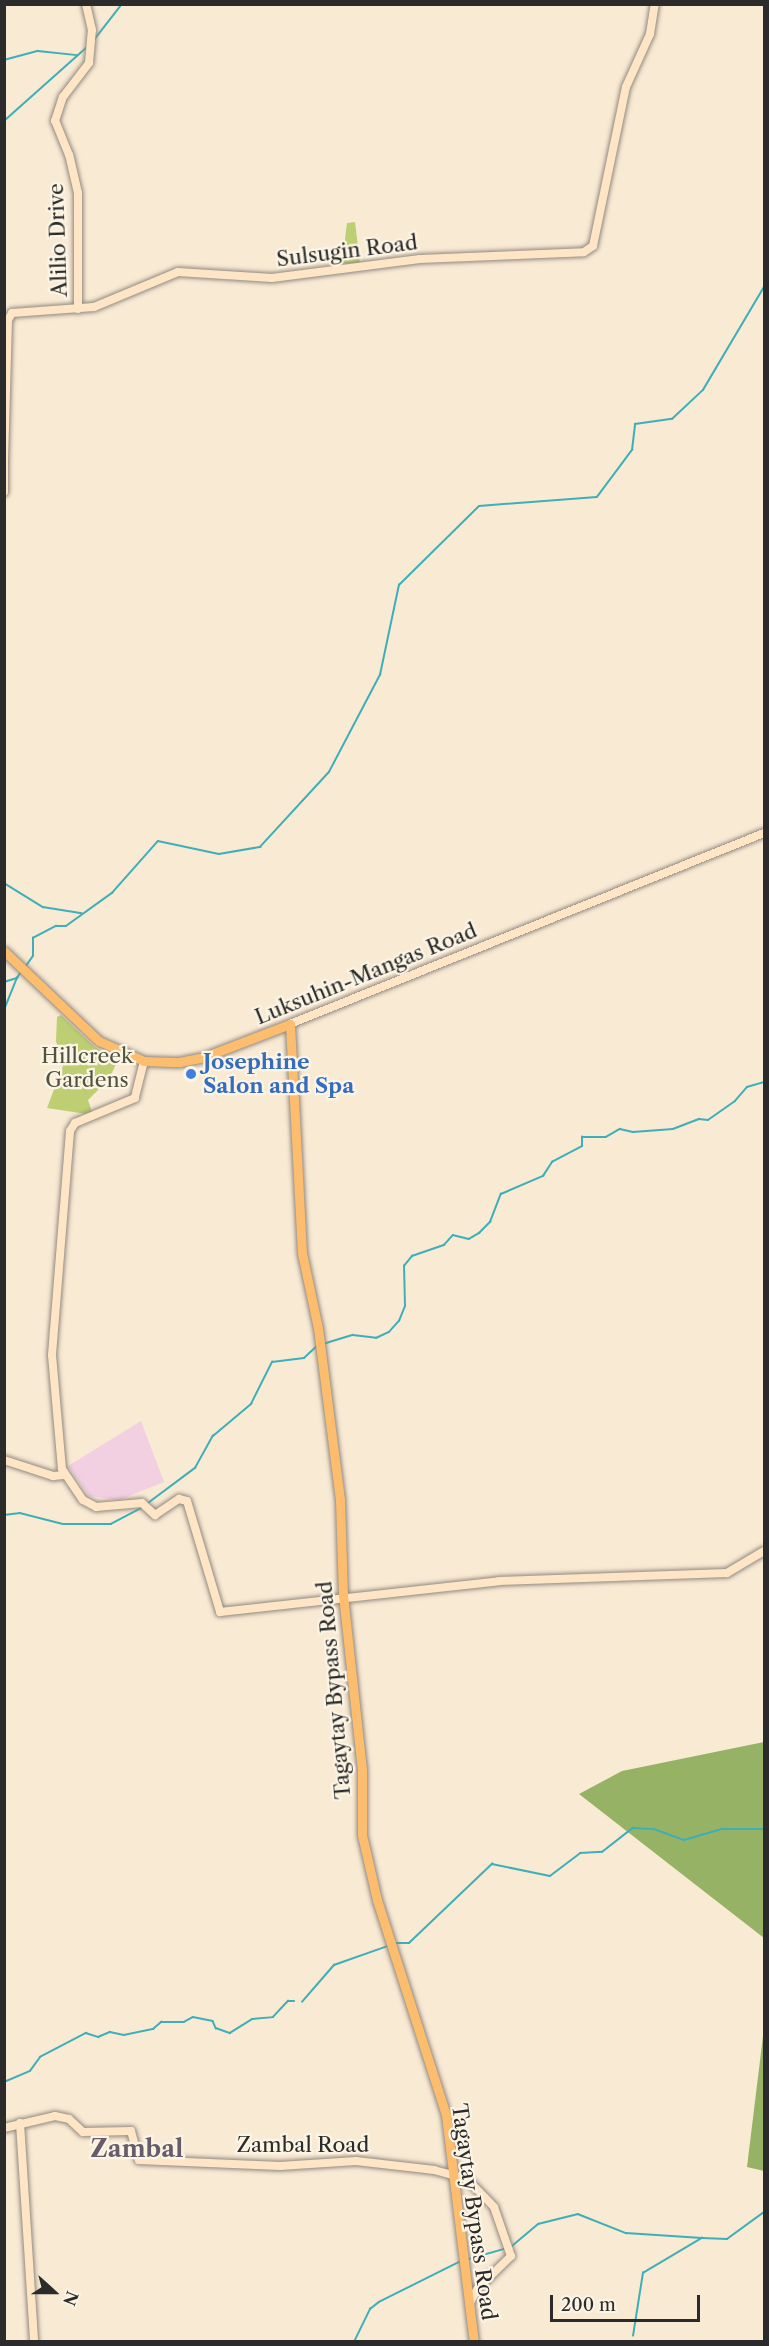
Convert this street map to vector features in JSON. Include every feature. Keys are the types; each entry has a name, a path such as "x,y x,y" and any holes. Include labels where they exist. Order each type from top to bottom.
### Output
{"main road":[{"name":"Luksuhin-Mangas Road","path":"4,951 99,1041 144,1061 179,1062 204,1057 290,1024"},
{"name":"Tagaytay Bypass Road","path":"290,1024 302,1253 318,1328 340,1500 343,1595 362,1760 362,1835 371,1882 399,1963 446,2115 474,2342"}],"street":[{"name":"Alilio Drive","path":"78,309 78,193 69,155 55,121 63,97 89,63 91,42 86,4"},
{"name":"Sulsugin Road","path":"4,492 7,314 23,311 78,309 125,296 178,272 272,278 420,259 584,252 593,246 626,87 650,34 655,4"},
{"name":"Luksuhin-Mangas Road","path":"290,1024 765,833"},
{"path":"144,1061 132,1101 75,1123 70,1131 52,1355 64,1475 83,1500 96,1508 142,1503 152,1514 159,1514 179,1499 187,1501 220,1612 343,1595 499,1581 727,1573 765,1551"},
{"path":"4,1460 53,1476 64,1475"},
{"name":"Zambal Road","path":"4,2128 55,2116 69,2119 83,2132 131,2131 139,2160 280,2166 356,2161 453,2175 472,2182 488,2197 508,2247 510,2258 473,2293 469,2310"},
{"path":"20,2123 34,2342"}],"shaded area":[{"path":"141,1421 164,1482 119,1500 89,1496 68,1466"}],"green space":[{"path":"355,222 360,263 342,264 347,223"},
{"name":"Hillcreek Gardens","path":"61,1015 95,1047 118,1060 109,1079 88,1100 93,1115 47,1108 63,1066 56,1041 57,1017"},
{"path":"764,1742 764,1938 579,1794 622,1771"},
{"path":"764,2028 764,2171 747,2167"}],"waterway":[{"path":"94,40 122,4"},
{"path":"4,121 86,48"},
{"path":"4,60 38,51 77,55"},
{"path":"26,966 33,956 33,938 56,926 66,926 112,893 158,841 219,854 260,847 329,772 380,675 399,585 479,506 597,497 632,450 635,424 672,419 703,390 764,287"},
{"path":"4,883 43,907 82,913"},
{"path":"4,982 17,978 21,972"},
{"path":"4,1010 17,978"},
{"path":"323,1344 353,1335 376,1338 389,1332 399,1321 405,1306 404,1266 412,1256 444,1245 453,1235 469,1239 479,1233 490,1222 501,1194 543,1176 552,1162 582,1146 582,1137 606,1137 620,1129 633,1132 673,1129 699,1119 708,1120 735,1101 747,1087 764,1082"},
{"path":"148,1503 195,1468 213,1436 251,1404 272,1362 304,1358 316,1347"},
{"path":"4,1515 20,1513 63,1524 111,1524 141,1508"},
{"path":"395,1943 409,1943 492,1864 550,1876 580,1853 602,1852 633,1828 654,1829 684,1840 722,1829 764,1829"},
{"path":"302,2002 334,1965 388,1946"},
{"path":"4,2082 30,2071 40,2057 86,2033 98,2037 110,2032 124,2035 153,2029 161,2022 184,2022 193,2017 213,2021 216,2028 230,2033 252,2019 273,2017 288,2001 294,2001"},
{"path":"633,2336 643,2273 702,2238 727,2239 764,2212"},
{"path":"512,2246 538,2224 578,2214 626,2233 702,2238"},
{"path":"469,2259 505,2249"},
{"path":"354,2342 370,2309 379,2302 461,2261"}],"place":[{"name":"Josephine Salon and Spa","path":"191,1074"}],"district":[{"name":"Zambal","path":"137,2149"}]}
